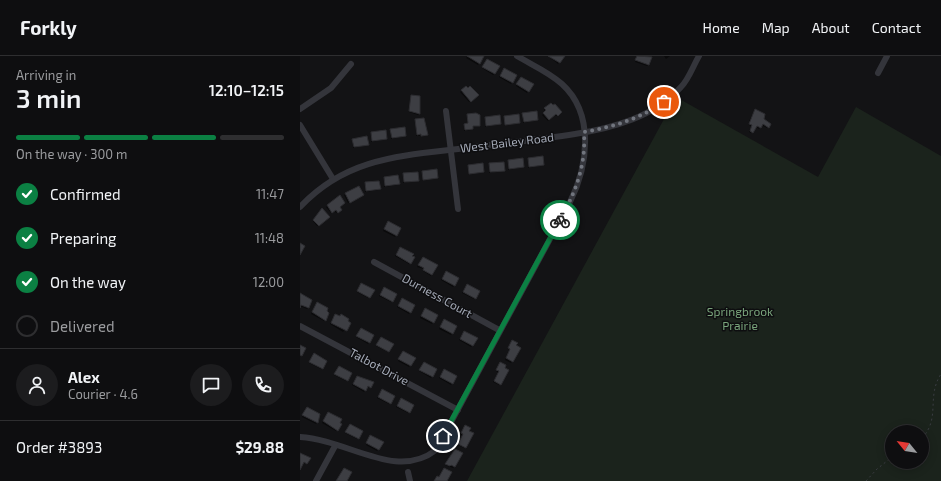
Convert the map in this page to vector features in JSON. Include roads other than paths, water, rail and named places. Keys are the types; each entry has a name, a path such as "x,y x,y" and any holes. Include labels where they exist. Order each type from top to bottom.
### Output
{"street":[{"path":"410,481 405,472 418,467 436,450 499,330 575,191 584,160 584,132 580,109 566,88 554,78 518,56"},
{"name":"West Bailey Road","path":"300,207 314,193 333,180 360,166 376,161 584,132 616,126 654,109 682,86 699,56"},
{"path":"878,73 887,56"},
{"path":"300,109 331,88 351,64"},
{"path":"446,111 458,209"},
{"path":"300,125 333,180"},
{"name":"Durness Court","path":"374,262 499,330"},
{"name":"Talbot Drive","path":"300,326 458,410"},
{"path":"300,437 316,439 335,446 365,462"},
{"path":"316,481 335,446"}],"park label":[{"name":"Springbrook Prairie","path":"740,319"}]}
